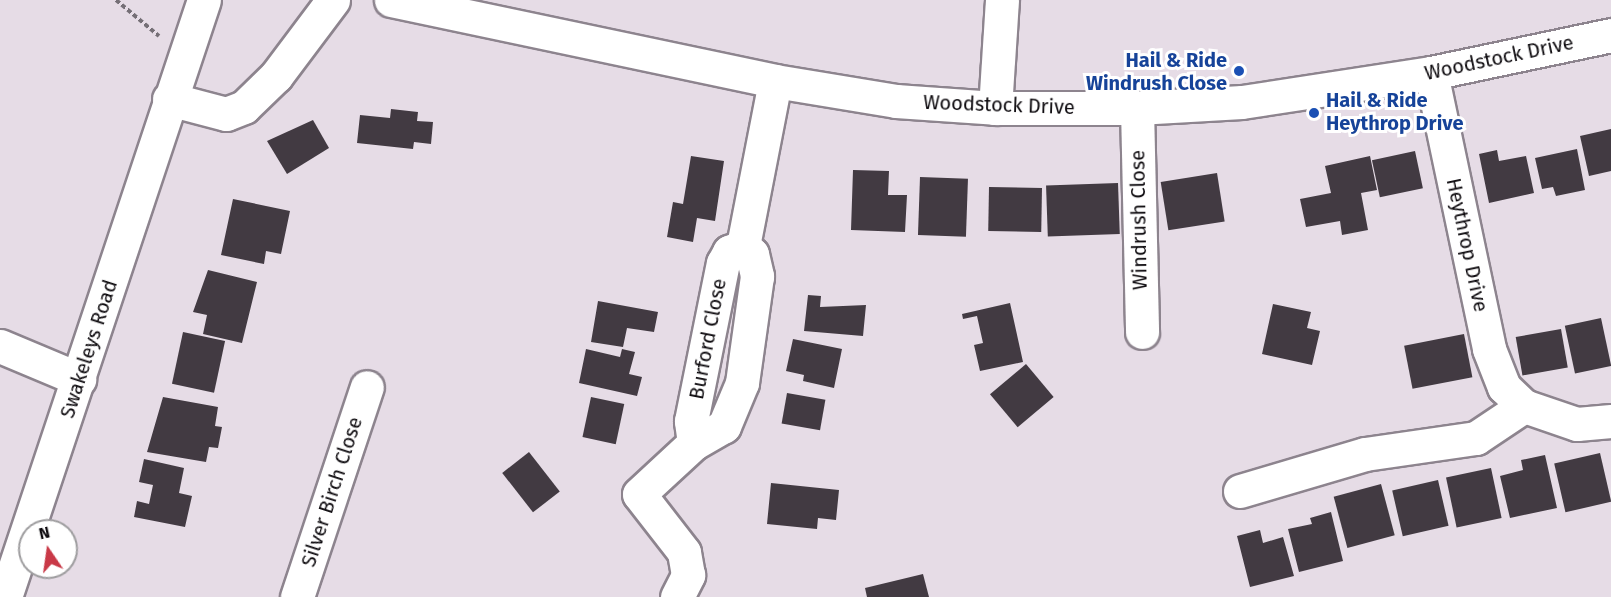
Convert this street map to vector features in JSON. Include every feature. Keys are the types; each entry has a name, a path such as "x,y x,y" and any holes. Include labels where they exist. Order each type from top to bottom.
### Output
{"street":[{"name":"Swakeleys Road","path":"5,597 79,379 169,99 204,0"},
{"path":"169,99 226,114 244,107 276,76 333,0"},
{"name":"Woodstock Drive","path":"391,0 775,81 896,100 995,108 1137,108 1242,102 1431,73 1611,35"},
{"path":"995,108 1002,0"},
{"name":"Heythrop Drive","path":"1431,73 1489,349 1504,387 1524,406 1577,424 1611,421"},
{"name":"Burford Close","path":"688,593 684,552 639,494 694,442 724,426 742,383 758,276 752,254 743,246 775,81"},
{"name":"Windrush Close","path":"1137,108 1142,332"},
{"path":"0,346 79,379"},
{"name":"Silver Birch Close","path":"297,597 366,387"},
{"path":"1240,491 1365,454 1476,438 1524,406"}],"path":[{"path":"116,0 158,36 188,44"}],"building":[{"path":"391,109 418,112 417,121 433,122 431,144 414,142 413,149 357,143 360,115 390,118"},
{"path":"313,120 329,148 287,174 267,141"},
{"path":"1611,129 1611,171 1589,176 1580,136"},
{"path":"1577,149 1585,190 1556,196 1553,187 1542,189 1535,158"},
{"path":"1497,150 1499,161 1526,156 1534,193 1489,203 1479,154"},
{"path":"1415,151 1423,188 1380,197 1372,160"},
{"path":"691,156 724,161 715,221 697,218 693,242 667,237 673,202 683,204"},
{"path":"1370,156 1377,190 1361,193 1368,230 1342,235 1340,221 1306,227 1300,199 1331,193 1325,166"},
{"path":"853,170 889,171 888,195 907,195 905,232 851,230"},
{"path":"1217,173 1225,221 1168,230 1161,182"},
{"path":"920,177 968,179 966,237 918,235"},
{"path":"1118,183 1120,234 1048,236 1046,186"},
{"path":"989,187 1042,188 1041,232 988,231"},
{"path":"233,199 290,211 281,254 266,251 264,264 221,255"},
{"path":"208,270 257,282 242,343 203,334 207,315 193,312"},
{"path":"808,295 821,296 820,307 866,305 863,336 804,331"},
{"path":"598,301 658,312 654,332 627,328 623,347 591,342"},
{"path":"1010,303 1023,362 980,371 974,345 983,343 977,316 963,319 962,314"},
{"path":"1273,304 1311,312 1307,328 1320,331 1312,365 1262,354"},
{"path":"1601,318 1611,366 1575,374 1565,326"},
{"path":"1561,329 1568,367 1522,375 1516,337"},
{"path":"183,332 225,341 214,393 172,384"},
{"path":"1464,334 1472,377 1413,389 1404,346"},
{"path":"793,339 842,349 834,388 803,381 804,375 786,371"},
{"path":"586,349 620,357 622,349 635,352 629,374 642,377 637,396 579,383"},
{"path":"1026,364 1054,397 1018,427 990,394"},
{"path":"787,393 825,400 820,430 782,424"},
{"path":"163,397 218,407 215,426 222,427 218,448 209,447 206,462 147,452"},
{"path":"591,397 624,404 616,444 582,437"},
{"path":"529,452 560,491 533,512 502,473"},
{"path":"1600,453 1611,502 1565,512 1554,464"},
{"path":"1545,455 1557,508 1510,518 1500,476 1523,470 1521,460"},
{"path":"144,459 184,468 179,493 192,496 185,527 134,517 137,501 149,504 153,485 139,482"},
{"path":"1491,468 1502,518 1457,527 1446,478"},
{"path":"1438,480 1449,526 1403,536 1392,491"},
{"path":"771,483 839,490 836,520 818,518 817,529 767,524"},
{"path":"1381,484 1395,535 1347,548 1334,497"},
{"path":"1331,512 1343,561 1299,572 1288,529 1312,524 1310,518"},
{"path":"1260,530 1263,543 1283,537 1294,576 1250,587 1237,536"},
{"path":"923,574 929,597 867,597 865,588"}],"place":[{"name":"Hail & Ride Windrush Close","path":"1239,71"},
{"name":"Hail & Ride Heythrop Drive","path":"1314,113"}]}
